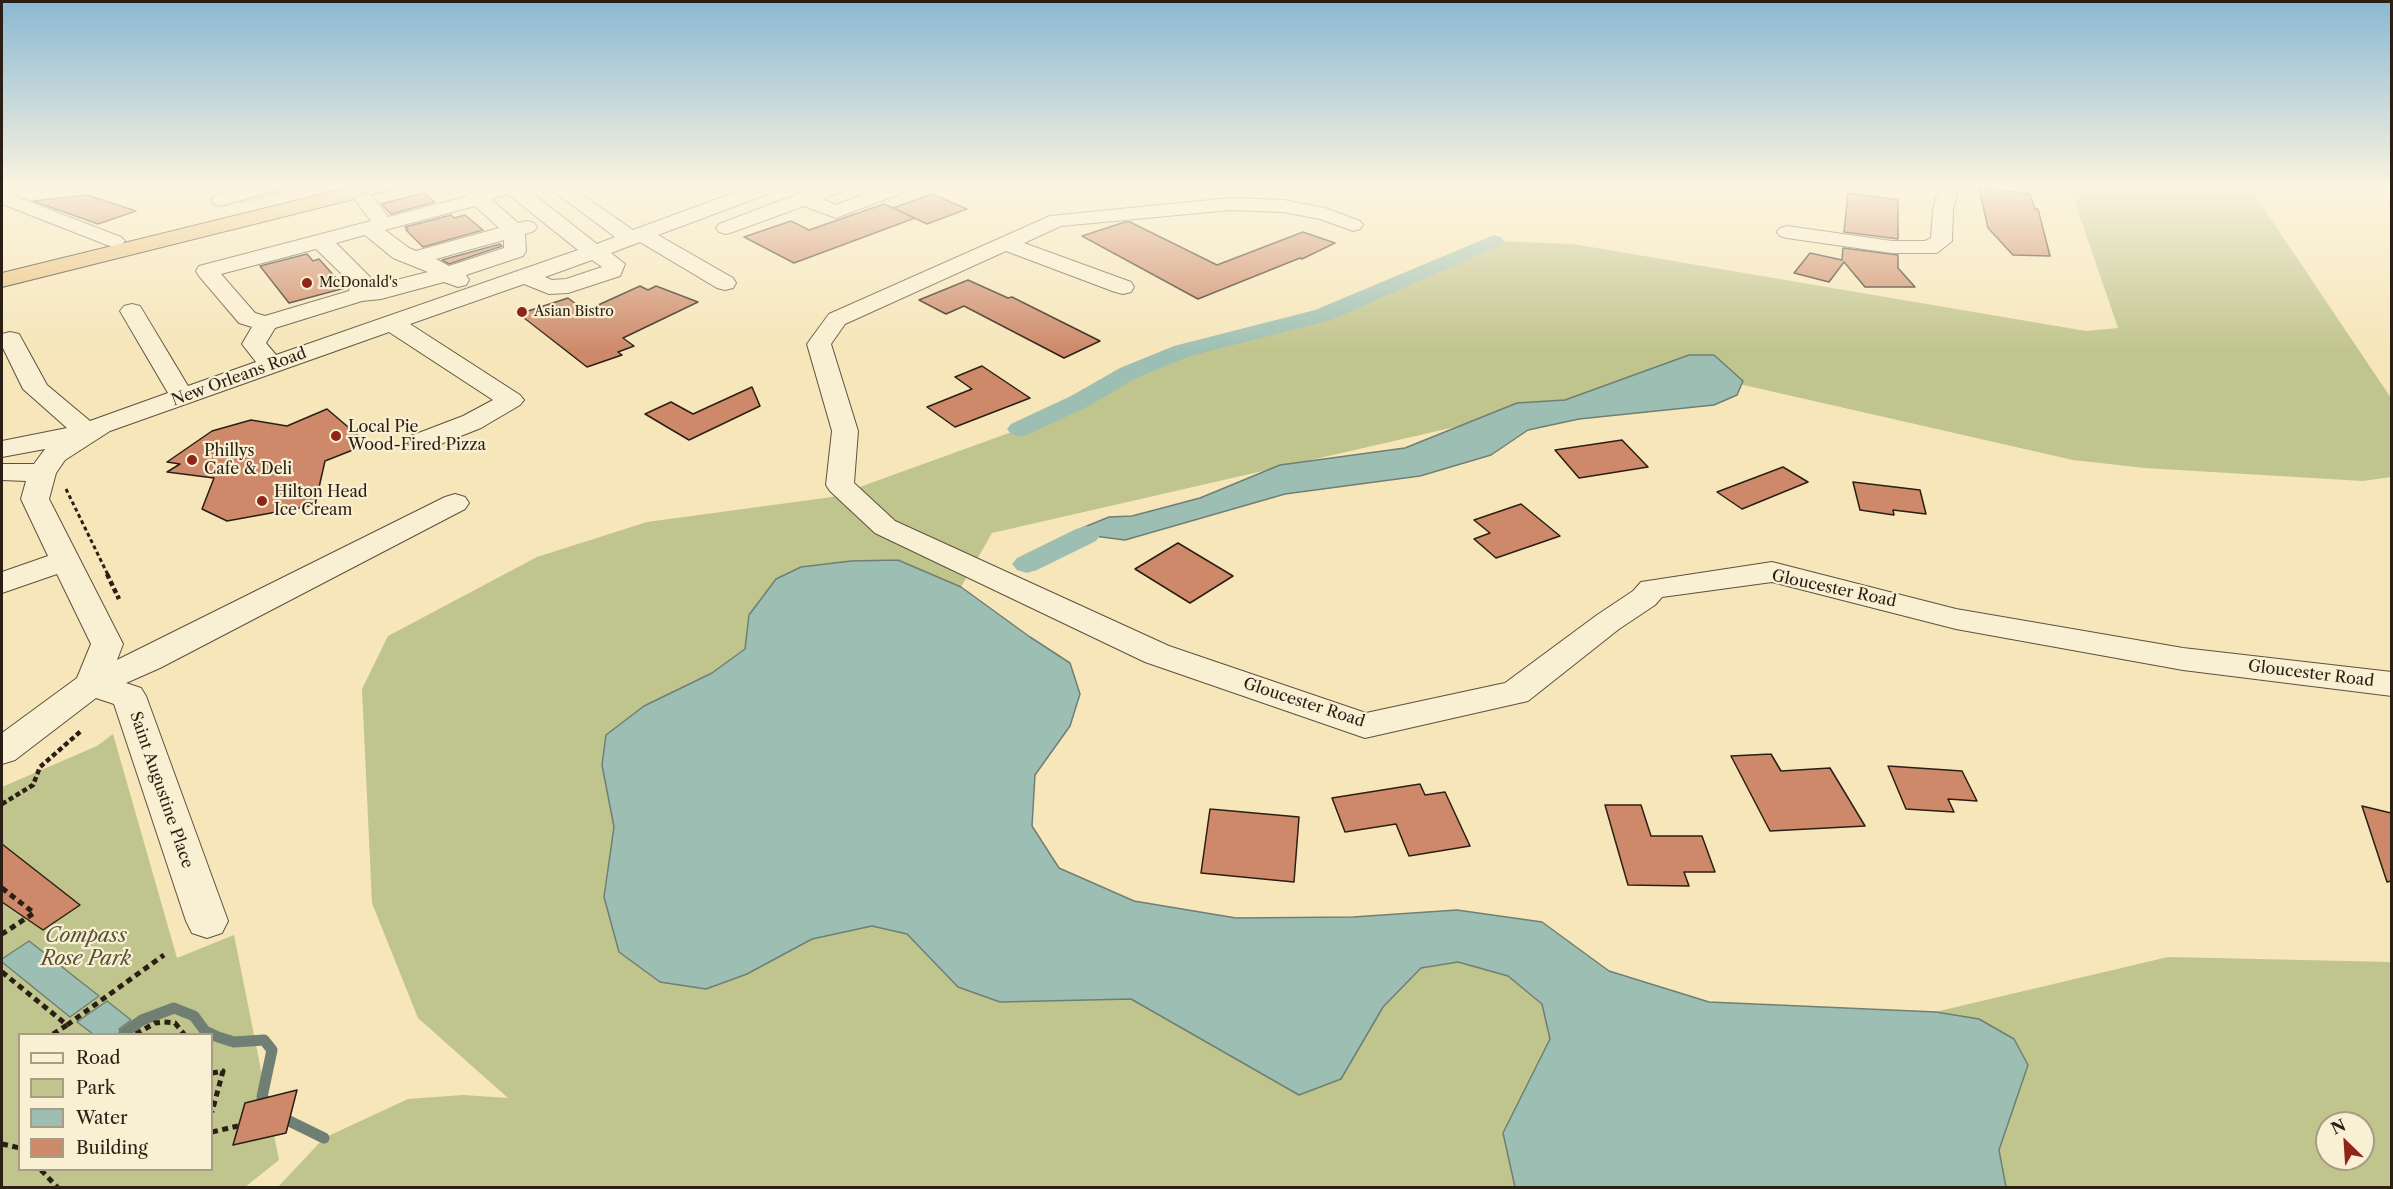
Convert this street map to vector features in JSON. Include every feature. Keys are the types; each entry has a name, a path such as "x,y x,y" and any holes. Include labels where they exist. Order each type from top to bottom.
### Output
{"highway":[{"path":"2,280 154,240"},
{"path":"2,268 114,241"}],"street":[{"path":"389,240 401,253 447,274 478,293"},
{"path":"416,258 480,240"},
{"path":"359,295 362,282 321,241 207,271 247,318 266,323 359,295 381,292 447,274 515,251 514,240"},
{"path":"579,240 594,252"},
{"name":"New Orleans Road","path":"91,685 107,644 35,499 54,481 56,454 87,432 624,240"},
{"path":"644,240 725,283"},
{"name":"Gloucester Road","path":"1011,240 837,319 819,344 845,431 840,485 885,527 1157,654 1365,726 1516,693 1608,622 1644,598 1652,589 1772,572 1967,621 2183,659 2391,684"},
{"path":"1846,240 1892,247 1929,248 1941,240"},
{"path":"1005,243 1123,287"},
{"path":"132,311 153,350 183,397"},
{"path":"266,323 254,344 272,366"},
{"path":"392,323 511,400 472,422 418,443"},
{"path":"10,339 36,389 87,432"},
{"path":"2,449 87,432"},
{"path":"2,472 54,481"},
{"path":"4,747 91,685 148,660 455,503"},
{"path":"2,583 65,560"},
{"name":"Saint Augustine Place","path":"91,685 129,696 207,921"}],"path":[{"path":"54,481 124,609"},
{"path":"2,804 33,785 40,767 89,724"},
{"path":"2,888 34,913 2,934"},
{"path":"56,1033 164,955"},
{"path":"2,972 67,1025"},
{"path":"139,1033 155,1023 164,1022 175,1023 182,1033"},
{"path":"213,1073 223,1071 213,1108"},
{"path":"213,1132 238,1126"},
{"path":"2,1144 18,1148"},
{"path":"42,1171 58,1188"}],"green space":[{"path":"2088,240 2285,240 2391,398 2391,477 2363,481 2145,468 2073,460 1691,373 992,533 961,587 995,927 1487,929 1689,1070 2168,957 2391,962 2391,1187 277,1188 324,1138 408,1099 463,1095 508,1098 418,1018 372,903 362,689 388,636 537,557 647,522 832,497 1020,429 1080,401 1128,373 1182,351 1324,315 1494,241 1573,244 2086,331 2118,328"},
{"name":"Compass Rose Park","path":"113,734 177,958 234,935 279,1160 245,1187 2,1188 2,787 97,746"}],"water":[{"path":"1689,355 1714,355 1743,381 1737,395 1714,405 1579,419 1528,430 1491,455 1420,476 1285,494 1125,540 1086,535 1082,528 1109,517 1132,516 1200,498 1280,465 1405,448 1517,403 1565,400"},
{"path":"898,560 961,587 1070,663 1080,694 1070,726 1035,775 1032,826 1059,868 1134,901 1236,918 1353,917 1457,910 1542,922 1609,971 1709,1002 1936,1012 1979,1019 2014,1039 2028,1065 1999,1150 2006,1187 1515,1187 1503,1133 1550,1039 1542,1004 1508,976 1458,962 1421,968 1383,1007 1341,1079 1299,1095 1131,999 1000,1002 958,987 907,934 872,926 812,939 747,974 706,989 660,982 619,952 604,897 614,827 602,765 606,735 644,706 712,673 745,649 749,615 776,579 801,567 851,561"},
{"path":"29,941 99,996 70,1017 2,962 2,959"},
{"path":"107,1001 131,1020 119,1029 124,1033 92,1033 77,1022"}],"building":[{"path":"416,240 446,240 423,247"},
{"path":"751,240 855,240 794,263"},
{"path":"1090,240 1167,240 1217,265 1281,240 1328,240 1335,243 1302,259 1198,299"},
{"path":"2000,240 2046,240 2050,256 2013,255"},
{"path":"500,244 502,246 449,264 442,260"},
{"path":"1843,248 1898,255 1898,268 1915,287 1865,287 1844,262 1829,282 1794,273 1810,253 1842,260"},
{"path":"307,254 313,261 319,259 345,288 289,303 260,266"},
{"path":"968,280 1008,298 1012,297 1100,341 1064,358 964,306 946,314 919,300"},
{"path":"640,286 648,290 656,286 698,302 623,338 634,346 618,352 622,355 587,367 519,314 568,298 585,311"},
{"path":"982,366 1030,398 955,427 927,407 972,389 955,377"},
{"path":"752,387 760,406 689,440 645,414 671,402 693,414"},
{"path":"327,409 368,444 325,461 315,505 227,521 202,509 214,478 167,472 180,464 167,462 212,431 251,420 287,426"},
{"path":"1622,440 1648,467 1579,478 1555,450"},
{"path":"1783,467 1808,482 1742,509 1717,492"},
{"path":"1853,482 1920,490 1926,514 1893,510 1894,515 1860,510"},
{"path":"1521,504 1560,536 1496,558 1474,539 1490,533 1474,520"},
{"path":"1178,543 1233,576 1190,603 1135,569"},
{"path":"1771,754 1781,771 1830,768 1865,826 1770,831 1731,756"},
{"path":"1888,766 1962,771 1977,801 1948,799 1954,812 1906,809"},
{"path":"1420,784 1425,795 1445,792 1470,846 1409,856 1396,824 1345,832 1332,798"},
{"path":"1605,805 1641,805 1651,836 1702,836 1715,872 1684,872 1689,886 1628,885"},
{"path":"2362,806 2391,813 2391,881 2387,882"},
{"path":"1210,809 1299,817 1294,882 1201,873"},
{"path":"2,844 80,905 43,930 2,902"},
{"path":"297,1090 286,1133 233,1145 245,1103"}],"waterway":[{"path":"1020,429 1080,401 1128,373 1182,351 1323,315 1494,241"},
{"path":"1027,564 1086,535"},
{"path":"124,1033 142,1020 174,1008 194,1016 205,1031 209,1033"},
{"path":"213,1035 234,1042 264,1040 272,1050 262,1097 270,1106"},
{"path":"281,1117 324,1138"}],"place":[{"name":"McDonald's","path":"307,283"},
{"name":"Asian Bistro","path":"522,312"},
{"name":"Local Pie Wood-Fired Pizza","path":"336,436"},
{"name":"Phillys Cafe & Deli","path":"192,460"},
{"name":"Hilton Head Ice Cream","path":"262,501"}]}
